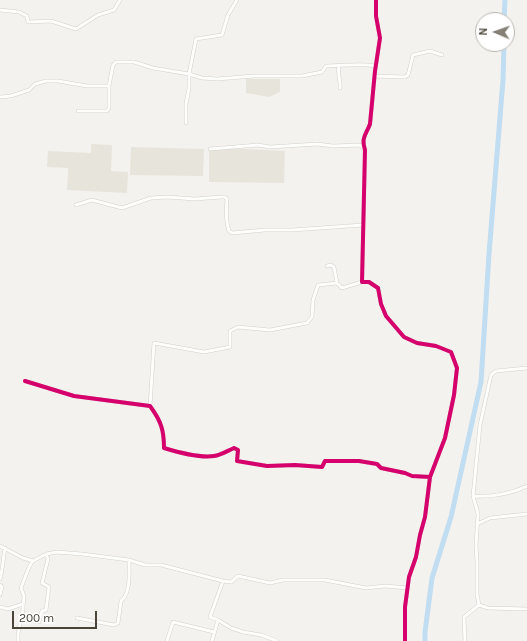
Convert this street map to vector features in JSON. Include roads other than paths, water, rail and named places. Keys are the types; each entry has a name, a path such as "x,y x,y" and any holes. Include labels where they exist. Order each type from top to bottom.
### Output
{"street":[{"path":"0,10 19,12 27,16 28,22 51,21 76,29 98,15 114,10 120,0"},
{"path":"186,123 189,74 196,39 222,35 228,15 237,0"},
{"path":"362,282 365,150 363,143 364,134 370,124 375,66 380,38 376,16 376,0"},
{"path":"374,76 405,77 408,75 413,55 430,51 442,55"},
{"path":"78,111 107,111 109,108 109,86 113,65 116,62 134,62 153,68 189,74 202,78 217,79 254,76 302,76 322,72 326,66 366,64 375,66"},
{"path":"339,66 340,88"},
{"path":"0,97 11,96 29,90 35,84 46,81 58,81 87,86 109,86"},
{"path":"210,149 252,145 281,147 317,144 333,146 360,145 365,150"},
{"path":"76,205 92,200 122,208 151,198 166,197 196,199 225,197 227,199 226,208 228,227 229,231 232,232 364,225"},
{"path":"327,266 334,267 337,284 342,288 362,282 369,282 378,288 381,304 386,316 404,337 417,344 436,346 451,352 457,368 454,395 445,438 430,477 425,516 416,557 409,577 405,607 405,641"},
{"path":"337,284 318,285 313,300 312,317 307,323 270,330 238,327 230,331 230,347 204,352 154,343 150,406 158,418 164,433 164,448 181,453 212,456 224,453 234,448 238,450 237,460 268,466 295,465 322,467 325,461 359,461 377,464 381,468 412,476 430,477"},
{"path":"479,605 477,594 476,546 478,514 473,496 480,425 491,375 496,371 527,368"},
{"path":"25,381 74,396 150,406"},
{"path":"473,496 488,497 517,491 527,486"},
{"path":"477,524 490,518 527,514"},
{"path":"0,546 23,558 33,561"},
{"path":"0,579 5,548"},
{"path":"18,641 24,596 21,588 29,567 33,561 46,554 57,552 129,560 145,565 160,565 186,573 232,582 238,576 270,583 283,580 325,580 366,588 385,586 408,588"},
{"path":"39,622 42,611 46,610 49,594 49,587 42,583 48,559 46,554"},
{"path":"77,618 114,624 118,623 121,601 125,597 128,585 129,560"},
{"path":"224,581 210,617 231,628 261,635 277,641"},
{"path":"0,585 2,587 0,595"},
{"path":"0,607 8,608 23,604"},
{"path":"479,605 488,608 527,609"},
{"path":"465,641 464,617 479,605"},
{"path":"212,641 218,620"},
{"path":"167,641 173,622 214,632"}],"waterway":[{"path":"504,12 505,0"},
{"path":"425,641 432,578 451,517 481,382 504,52"}]}
